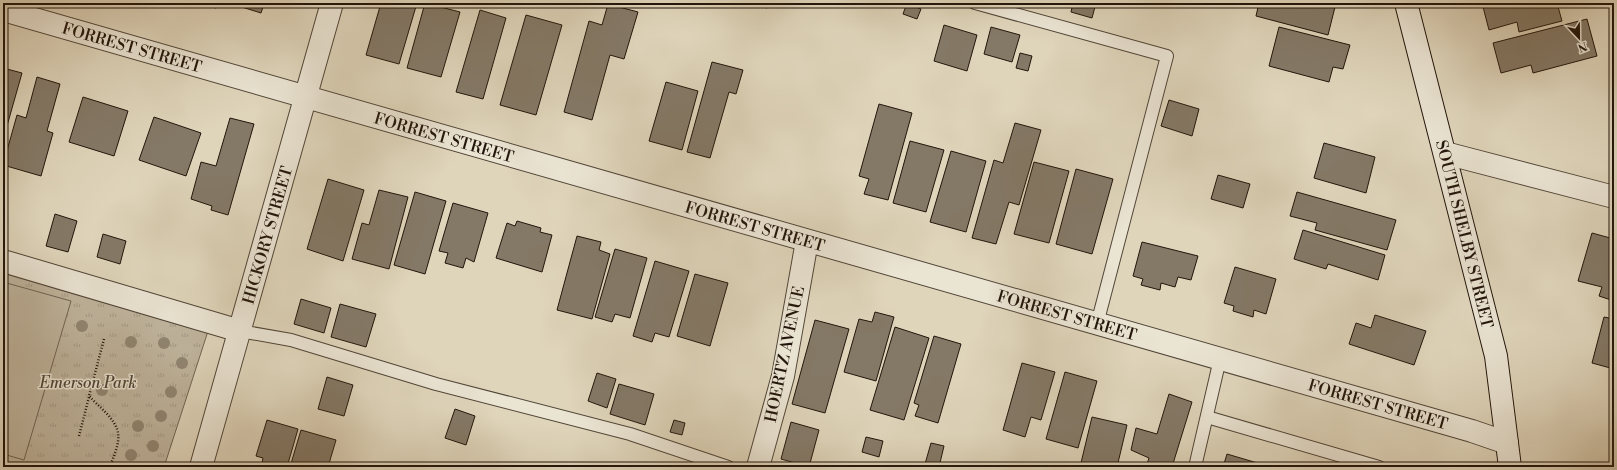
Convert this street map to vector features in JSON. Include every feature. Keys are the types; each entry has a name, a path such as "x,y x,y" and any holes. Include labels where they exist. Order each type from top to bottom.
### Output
{"street":[{"name":"HICKORY STREET","path":"201,467 332,3"},
{"name":"SOUTH SHELBY STREET","path":"1406,3 1496,356 1510,467"},
{"name":"FORREST STREET","path":"3,10 1472,431 1507,443"},
{"path":"1445,153 1614,197"},
{"name":"HOERTZ AVENUE","path":"758,467 783,376 807,241"},
{"path":"3,261 240,331"}],"lane":[{"path":"975,3 1167,56 1097,324"},
{"path":"240,331 291,340 436,384 630,434 728,467"},
{"path":"1195,467 1220,359"},
{"path":"1207,418 1379,467"}],"path":[{"path":"79,436 104,339"},
{"path":"89,396 112,420 118,432 117,444 110,467"}],"green space":[{"name":"Emerson Park","path":"3,269 209,328 164,467 3,467"},
{"path":"3,282 71,301 24,460 3,454"}],"building":[{"path":"199,3 217,3 216,8"},
{"path":"229,3 268,3 268,5 264,4 261,13"},
{"path":"381,3 417,3 399,64 366,55"},
{"path":"425,3 460,12 441,77 407,68"},
{"path":"748,3 768,3 767,8"},
{"path":"907,3 921,9 917,19 903,14"},
{"path":"1073,3 1096,3 1092,18 1071,12"},
{"path":"1259,3 1336,3 1328,35 1256,16"},
{"path":"1482,3 1557,3 1562,21 1519,32 1517,22 1489,30"},
{"path":"608,4 638,12 624,59 610,55 592,120 564,112 589,21 602,25"},
{"path":"480,10 506,18 483,99 456,92"},
{"path":"526,15 562,25 536,115 500,105"},
{"path":"1587,19 1597,56 1533,73 1531,65 1501,73 1493,43"},
{"path":"944,25 977,35 967,71 934,61"},
{"path":"991,27 1020,35 1012,62 984,54"},
{"path":"1279,27 1350,45 1343,69 1333,67 1329,82 1269,66"},
{"path":"1020,53 1032,56 1028,71 1016,68"},
{"path":"712,62 743,70 736,94 729,92 710,158 687,152"},
{"path":"3,68 22,73 3,140"},
{"path":"37,77 60,84 47,131 53,133 41,176 3,165 17,115 26,118"},
{"path":"666,82 698,91 682,150 649,141"},
{"path":"83,97 128,111 114,156 69,142"},
{"path":"1169,100 1199,109 1192,136 1161,126"},
{"path":"879,104 912,113 888,200 864,194 869,179 859,176"},
{"path":"154,117 201,133 186,176 139,160"},
{"path":"230,118 254,124 228,215 211,210 212,206 191,199 201,162 216,166"},
{"path":"1015,123 1041,130 1019,205 1009,202 996,244 972,238 994,160 1003,163"},
{"path":"910,141 944,150 926,212 893,203"},
{"path":"1324,143 1375,157 1366,193 1314,178"},
{"path":"951,151 986,161 966,232 930,222"},
{"path":"1034,162 1069,171 1049,243 1014,234"},
{"path":"1076,169 1113,179 1092,254 1056,244"},
{"path":"1218,175 1250,184 1243,208 1211,199"},
{"path":"328,179 364,190 343,261 307,249"},
{"path":"379,190 408,197 389,269 352,259 362,223 369,225"},
{"path":"415,192 446,201 425,274 394,265"},
{"path":"1297,192 1396,220 1387,250 1315,230 1317,223 1290,216"},
{"path":"453,203 488,213 474,262 466,258 463,268 445,263 448,253 439,251"},
{"path":"55,214 77,221 68,252 46,246"},
{"path":"517,221 541,228 540,232 552,235 542,272 496,258 507,223 515,226"},
{"path":"1303,230 1385,255 1378,280 1328,264 1326,269 1294,259"},
{"path":"1592,233 1614,239 1614,301 1599,296 1602,287 1578,281"},
{"path":"103,234 126,241 120,264 97,257"},
{"path":"577,236 601,242 599,250 610,254 592,319 557,310"},
{"path":"1142,242 1198,256 1191,280 1178,277 1175,287 1161,283 1160,290 1141,285 1143,279 1133,276"},
{"path":"615,249 647,258 630,318 615,314 612,322 595,317"},
{"path":"655,261 689,271 669,337 655,333 652,342 633,336"},
{"path":"1235,267 1276,279 1266,314 1254,310 1253,317 1233,311 1234,306 1224,303"},
{"path":"695,274 728,283 710,346 677,336"},
{"path":"301,299 331,308 324,333 294,324"},
{"path":"340,304 376,314 366,347 331,337"},
{"path":"875,312 894,317 876,381 844,372 859,319 872,322"},
{"path":"1375,315 1426,331 1414,365 1349,344 1356,323 1371,328"},
{"path":"1604,317 1614,319 1614,369 1592,363"},
{"path":"815,320 849,329 825,413 792,404"},
{"path":"895,327 929,338 904,420 870,410"},
{"path":"934,336 961,344 938,423 915,416 919,405 914,403"},
{"path":"1022,363 1055,372 1041,420 1031,417 1025,437 1003,430"},
{"path":"1065,372 1097,381 1078,448 1046,439"},
{"path":"597,373 616,379 607,408 588,401"},
{"path":"327,377 353,385 344,416 318,409"},
{"path":"619,384 654,394 645,425 610,414"},
{"path":"1169,394 1192,402 1172,467 1160,467 1147,464 1149,458 1131,450 1136,428 1157,434"},
{"path":"455,409 475,416 466,445 445,438"},
{"path":"1092,417 1127,425 1117,467 1080,467"},
{"path":"267,420 298,429 287,467 261,467 263,458 256,456"},
{"path":"674,420 685,423 682,435 670,432"},
{"path":"791,422 819,430 809,467 781,459"},
{"path":"301,430 336,440 328,467 290,467"},
{"path":"866,437 883,441 879,457 862,452"},
{"path":"931,443 944,446 939,467 925,464"},
{"path":"1227,454 1271,467 1223,467"}]}
